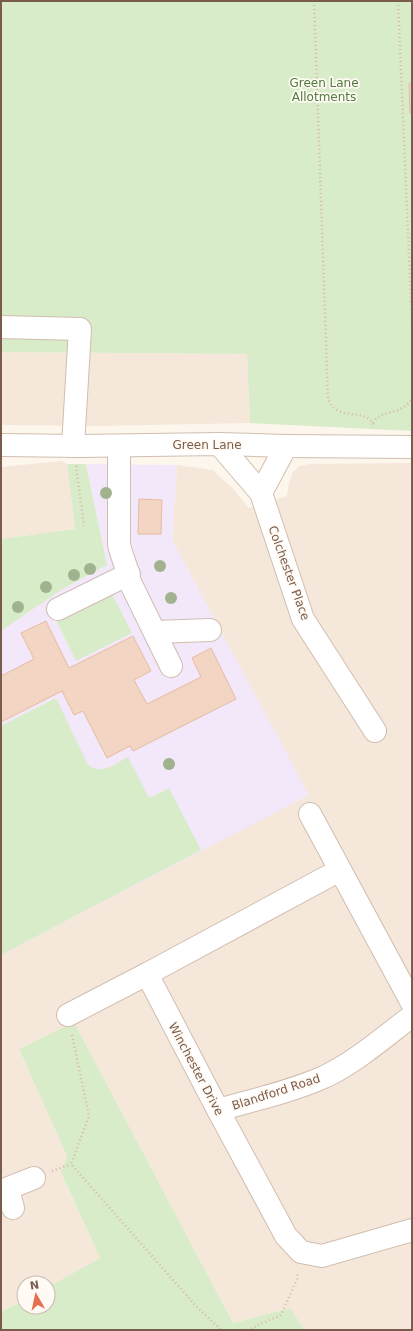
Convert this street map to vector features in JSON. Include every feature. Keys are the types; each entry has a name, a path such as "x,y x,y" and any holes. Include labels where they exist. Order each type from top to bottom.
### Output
{"street":[{"path":"1,327 80,329 73,446"},
{"name":"Green Lane","path":"1,445 119,446 219,444 286,446 412,446"},
{"name":"Colchester Place","path":"219,444 261,493 304,619 375,731"},
{"path":"119,446 119,544 121,556 130,580 171,666"},
{"path":"261,493 286,446"},
{"path":"58,609 129,574"},
{"path":"155,632 210,630"},
{"path":"310,814 412,1003"},
{"path":"68,1015 340,870"},
{"name":"Winchester Drive","path":"146,974 286,1236 301,1252"},
{"name":"Blandford Road","path":"218,1110 294,1088 324,1077 356,1058 412,1016"},
{"path":"7,1196 34,1178"},
{"path":"301,1252 322,1256 412,1230"}],"path":[{"path":"314,1 328,399 336,410 343,413 365,416 371,419 373,423 373,446"},
{"path":"398,1 412,324"},
{"path":"373,423 380,415 395,412 403,408 410,403 412,398"},
{"path":"73,446 84,526"},
{"path":"68,1015 89,1116 71,1164 196,1306 221,1330"},
{"path":"247,1330 281,1315 297,1279 301,1252"}],"shaded area":[{"path":"1,352 247,354 250,423 98,426 1,425"},
{"path":"61,461 67,464 75,529 1,539 1,467"},
{"path":"412,463 412,1330 305,1330 290,1308 233,1323 74,1022 19,1049 67,1156 61,1174 100,1258 56,1283 56,1275 16,1275 16,1304 1,1312 1,955 308,795 172,540 177,465 213,470 235,491 249,508 287,496 289,482 293,472 299,466 310,464"},
{"path":"86,464 177,465 172,540 309,795 1,955 1,631 61,590 107,565"}],"green space":[{"name":"Green Lane Allotments","path":"1,1 412,1 412,431 250,423 247,354 1,352"},
{"path":"67,464 86,464 107,565 61,590 1,631 1,539 75,529"},
{"path":"109,588 132,633 76,661 54,616"},
{"path":"56,698 88,765 93,768 103,769 128,757 149,798 169,788 201,850 1,955 1,726"},
{"path":"74,1022 233,1323 290,1308 305,1330 1,1330 1,1312 16,1304 16,1315 56,1315 56,1283 100,1258 61,1173 67,1156 19,1049"}],"building":[{"path":"409,83 412,83 412,113 410,113"},
{"path":"139,499 162,500 161,534 138,534"},
{"path":"46,621 69,668 133,636 151,671 134,680 147,704 201,677 192,658 211,648 236,699 133,751 130,746 107,758 83,711 74,715 62,691 1,722 1,676 34,659 21,633"}]}
